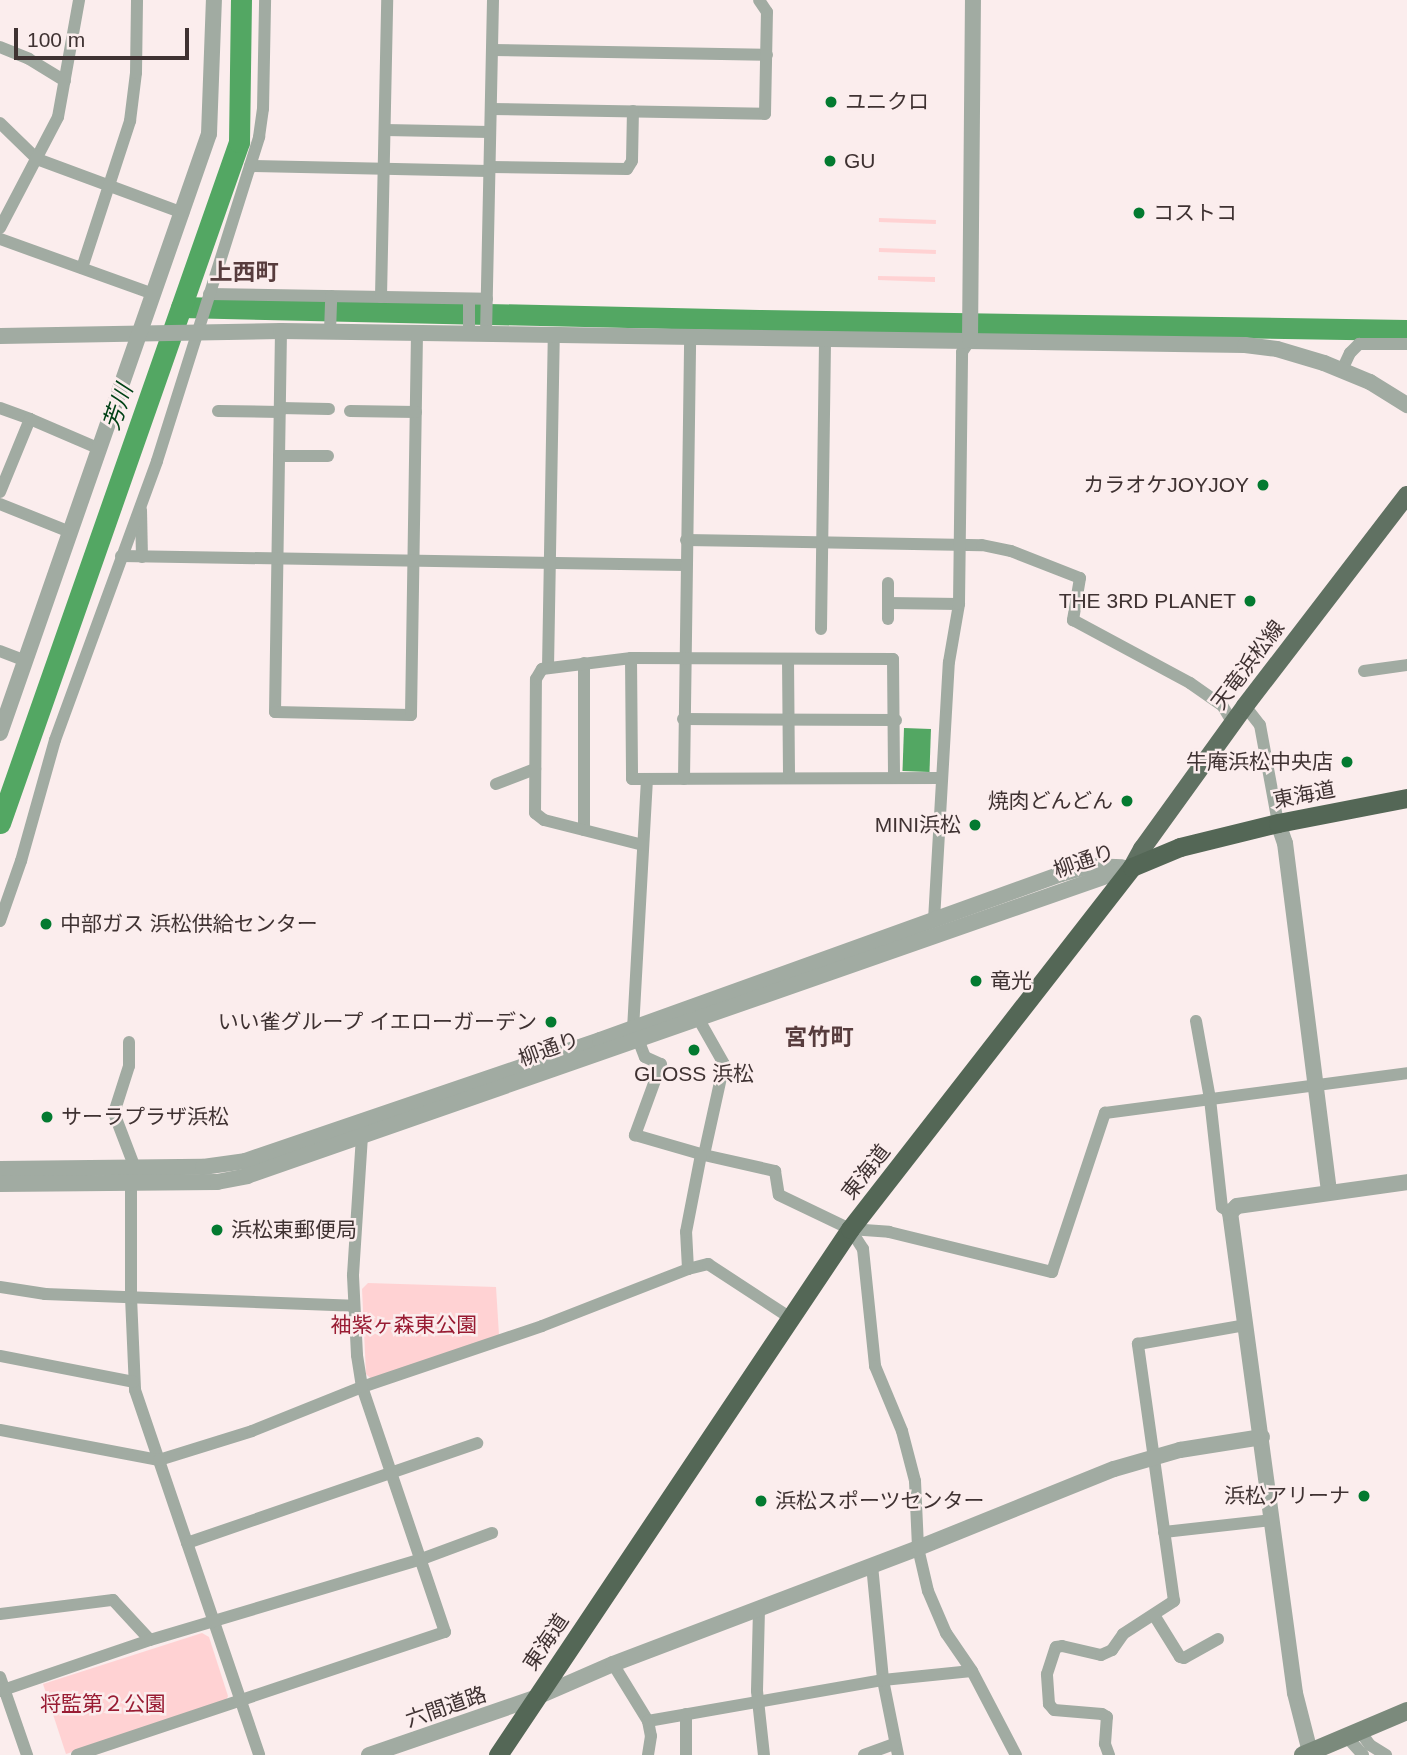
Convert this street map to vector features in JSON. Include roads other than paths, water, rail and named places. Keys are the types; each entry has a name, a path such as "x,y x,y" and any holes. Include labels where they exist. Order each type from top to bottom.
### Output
{"highway":[{"name":"東海道","path":"498,1755 850,1229 1132,867 1180,847 1279,823 1407,798"}],"main road":[{"name":"天竜浜松線","path":"1132,867 1142,849 1245,706 1407,495"},
{"path":"1308,1754 1352,1732 1407,1711"}],"street":[{"path":"0,228 58,117 79,0"},
{"path":"82,268 131,121 136,73 137,0"},
{"path":"1,726 100,449 146,334 154,294 209,134 214,0"},
{"path":"0,921 21,861 55,740 141,502 259,137 263,109 265,0"},
{"path":"382,297 387,0"},
{"path":"486,329 493,0"},
{"path":"491,109 765,114 768,12 760,0"},
{"path":"934,919 949,662 959,604 962,352 970,335 973,0"},
{"path":"0,47 29,59 65,81"},
{"path":"492,50 766,55"},
{"path":"250,166 627,169 632,161 633,111"},
{"path":"0,123 37,159 109,188 183,213"},
{"path":"385,130 490,132"},
{"path":"0,239 154,294"},
{"path":"208,297 382,297 487,302"},
{"path":"330,325 331,299"},
{"path":"468,328 469,302"},
{"path":"0,336 146,334 198,328 281,331 330,325 417,333 468,328 554,335 825,338 970,335 1261,346 1301,355 1342,370 1385,390 1407,405"},
{"path":"281,331 275,712 411,715 417,333"},
{"path":"548,668 554,335"},
{"path":"684,779 683,658 690,336"},
{"path":"821,629 825,338"},
{"path":"1342,370 1350,353 1359,344 1407,344"},
{"path":"0,408 100,449"},
{"path":"218,411 329,409"},
{"path":"350,411 416,412"},
{"path":"0,492 30,419"},
{"path":"279,456 328,456"},
{"path":"141,502 142,557"},
{"path":"0,504 71,532"},
{"path":"686,540 996,547 1080,578 1073,620 1190,683 1222,705 1233,723"},
{"path":"121,556 685,565"},
{"path":"888,583 888,619"},
{"path":"888,603 959,604"},
{"path":"0,651 24,660"},
{"path":"631,658 632,779 942,778"},
{"path":"643,845 539,817 534,808 536,680 542,669 631,658 893,659 896,720 894,778"},
{"path":"788,659 789,778"},
{"path":"584,663 584,830"},
{"path":"1364,671 1407,665"},
{"path":"1245,706 1261,725 1285,843 1329,1191"},
{"path":"683,719 896,720"},
{"path":"496,784 535,769"},
{"path":"646,779 635,1033 645,1057 661,1064 635,1135 703,1155 775,1171 779,1195 850,1229 888,1232 1052,1272 1105,1113 1407,1073"},
{"name":"柳通り","path":"0,1169 232,1179 362,1135 934,919 1089,866 1132,867"},
{"name":"柳通り","path":"0,1184 133,1175 244,1161 635,1033 698,1018 1132,867"},
{"path":"688,1269 686,1232 724,1064 698,1018"},
{"path":"1196,1021 1210,1099 1222,1207 1230,1213 1295,1693 1308,1754"},
{"path":"129,1042 129,1066 114,1113 133,1175 131,1297 134,1382 259,1755"},
{"path":"77,1755 446,1632 419,1560 362,1387 353,1306 362,1135"},
{"path":"1230,1213 1237,1206 1407,1182"},
{"path":"850,1229 863,1249 875,1366 902,1431 915,1481 918,1548 928,1591 946,1633 972,1671 1016,1755"},
{"path":"0,1430 159,1460 252,1431 362,1387 541,1326 688,1269 708,1264 789,1317"},
{"path":"0,1287 45,1294 353,1306"},
{"path":"1109,1755 1105,1738 1107,1717 1102,1714 1054,1710 1049,1704 1047,1674 1054,1651 1062,1646 1101,1655 1112,1650 1123,1634 1174,1601 1139,1344 1246,1325"},
{"path":"0,1356 134,1382"},
{"name":"六間道路","path":"369,1755 537,1697 613,1664 918,1548 1089,1479 1154,1457 1262,1437"},
{"path":"187,1543 477,1443"},
{"path":"1164,1532 1272,1520"},
{"path":"3,1691 150,1640 419,1560 492,1533"},
{"path":"864,1755 897,1750 883,1680 873,1565"},
{"path":"0,1614 113,1600 150,1640"},
{"path":"759,1609 757,1691 761,1701 764,1755"},
{"path":"1154,1615 1180,1657 1184,1658 1217,1639"},
{"path":"613,1664 648,1721 651,1736 648,1755"},
{"path":"648,1721 883,1680 972,1671"},
{"path":"0,1676 27,1755"},
{"path":"686,1755 687,1714"},
{"path":"1352,1732 1363,1755"},
{"path":"1352,1732 1386,1755"}],"waterway":[{"name":"芳川","path":"0,823 239,142 241,0"},
{"path":"181,307 759,320 1407,330"}],"place":[{"name":"ユニクロ","path":"831,102"},
{"name":"GU","path":"830,161"},
{"name":"コストコ","path":"1139,213"},
{"name":"カラオケJOYJOY","path":"1263,485"},
{"name":"THE 3RD PLANET","path":"1250,601"},
{"name":"牛庵浜松中央店","path":"1347,762"},
{"name":"焼肉どんどん","path":"1127,801"},
{"name":"MINI浜松","path":"975,825"},
{"name":"中部ガス 浜松供給センター","path":"46,924"},
{"name":"竜光","path":"976,981"},
{"name":"いい雀グループ イエローガーデン","path":"551,1022"},
{"name":"GLOSS 浜松","path":"694,1050"},
{"name":"サーラプラザ浜松","path":"47,1117"},
{"name":"浜松東郵便局","path":"217,1230"},
{"name":"浜松アリーナ","path":"1364,1496"},
{"name":"浜松スポーツセンター","path":"761,1501"}],"district":[{"name":"上西町","path":"244,272"},
{"name":"宮竹町","path":"819,1037"}],"park label":[{"name":"袖紫ヶ森東公園","path":"404,1325"},
{"name":"将監第２公園","path":"103,1704"}]}
